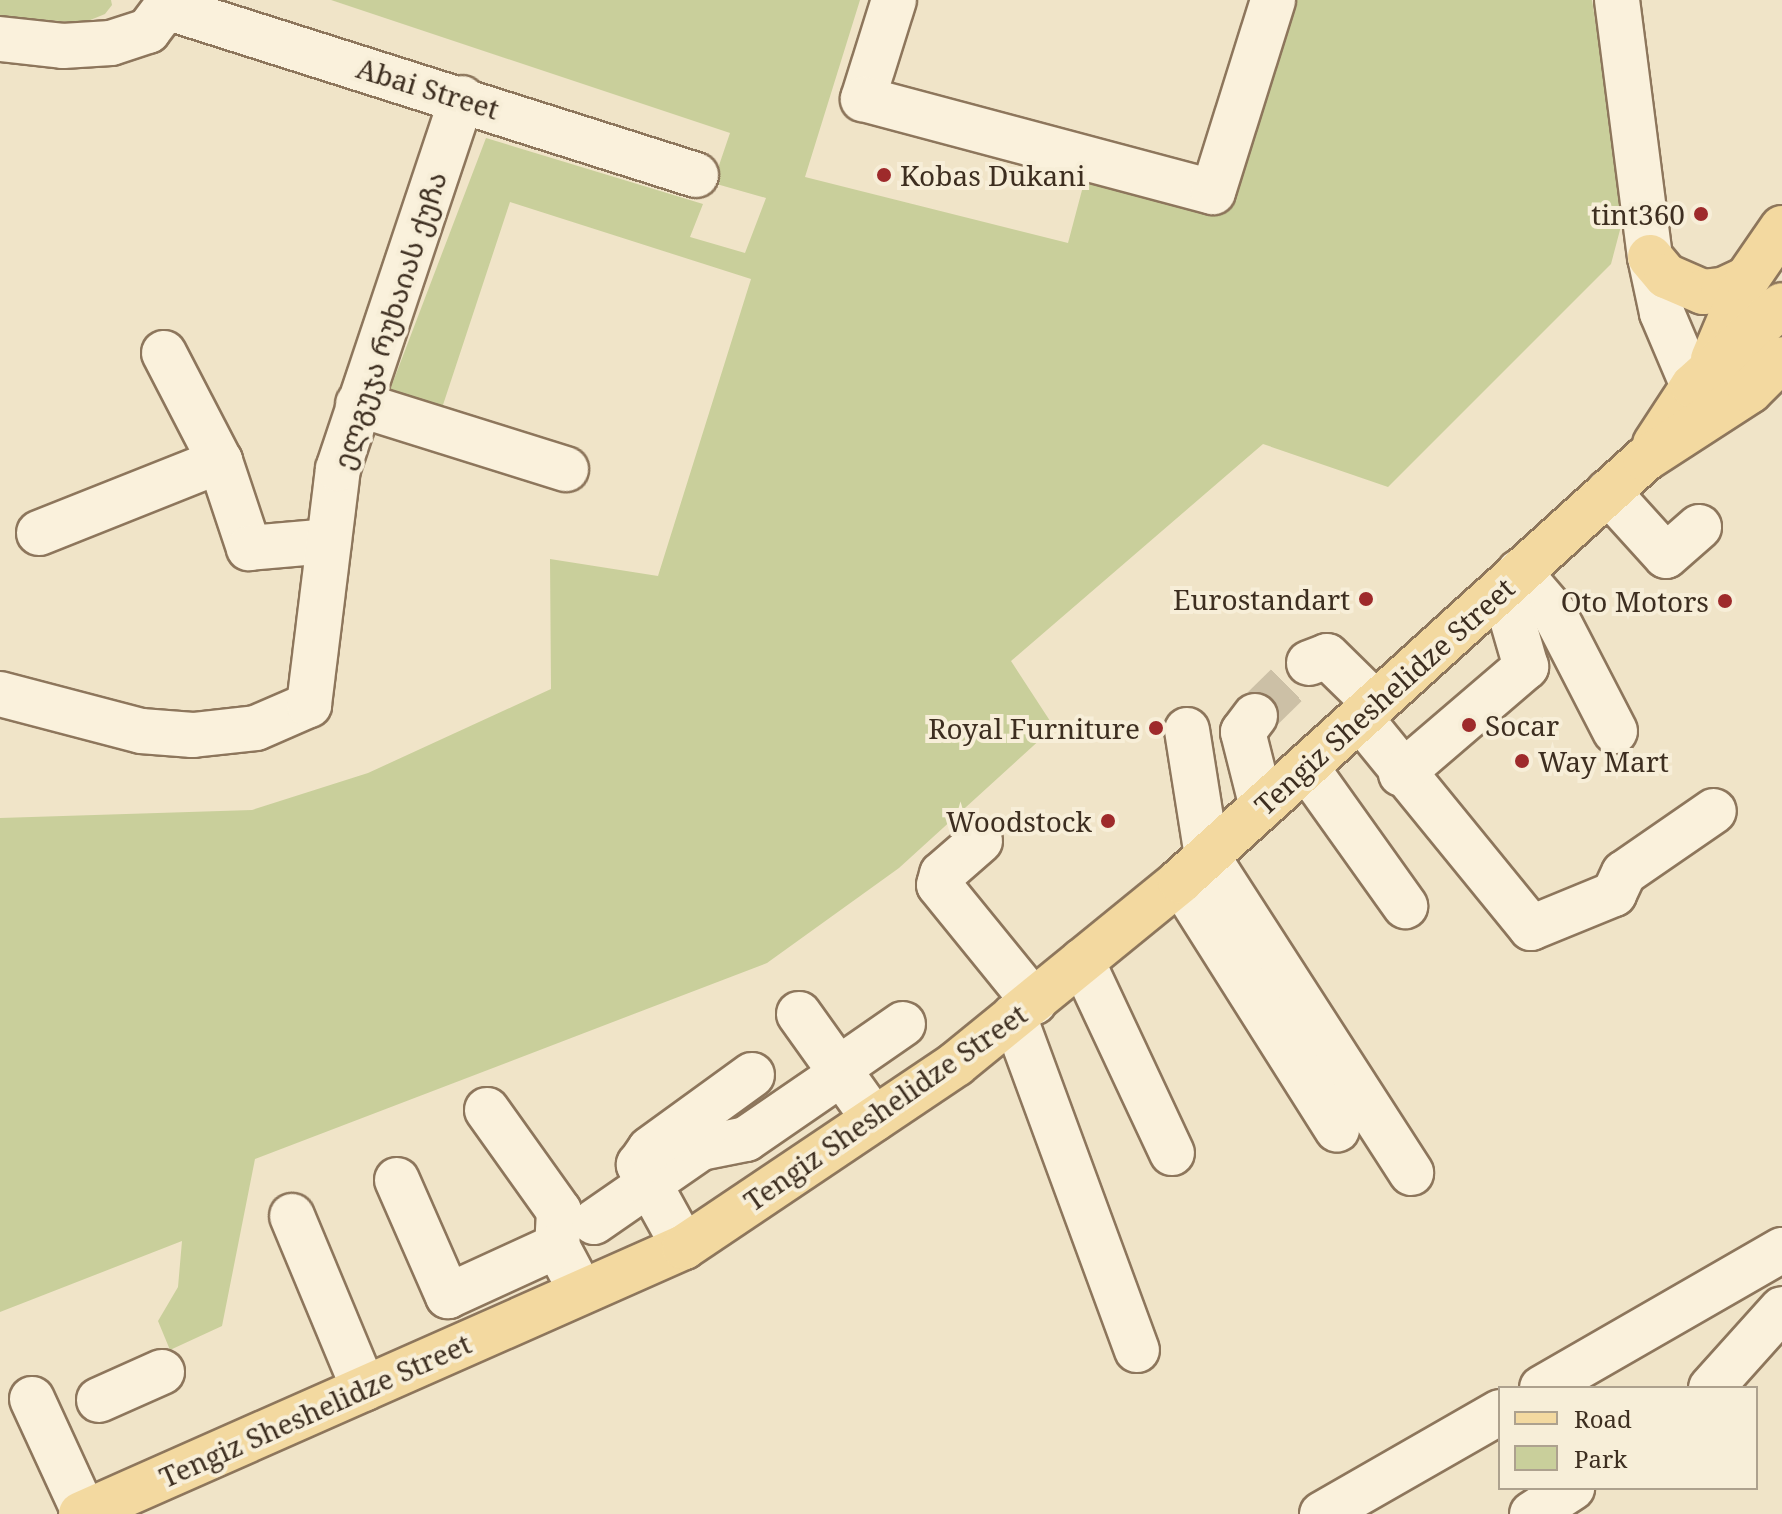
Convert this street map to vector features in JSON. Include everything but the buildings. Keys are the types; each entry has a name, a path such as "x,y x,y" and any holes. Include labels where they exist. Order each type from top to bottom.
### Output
{"main road":[{"path":"1700,379 1747,279 1782,228"},
{"path":"1650,257 1666,276 1703,292 1723,290 1747,279"},
{"name":"Tengiz Sheshelidze Street","path":"1645,459 1700,379 1782,305"},
{"name":"Tengiz Sheshelidze Street","path":"82,1513 684,1247 956,1064 1193,869 1645,459 1750,391 1782,359"}],"street":[{"path":"894,0 863,99 1213,192 1273,0"},
{"path":"1617,0 1650,257 1662,313 1700,379"},
{"path":"0,39 63,46 111,43 148,31 165,4"},
{"name":"Abai Street","path":"165,4 696,175"},
{"name":"ელგუჯა რუხაიას ქუჩა","path":"0,694 141,731 193,735 256,728 309,705 338,469 462,98"},
{"path":"164,353 220,461 249,548 329,541"},
{"path":"358,404 566,469"},
{"path":"39,533 220,461"},
{"path":"1608,492 1666,556 1699,527"},
{"path":"1511,580 1554,613 1615,731"},
{"path":"1401,774 1526,667 1511,580"},
{"path":"1309,663 1327,656 1368,711 1401,774 1531,928 1614,894 1624,873 1714,811"},
{"path":"1255,716 1243,732 1262,807"},
{"path":"1187,730 1193,869 1337,1129"},
{"path":"1306,767 1405,906"},
{"path":"980,841 942,874 939,885 1024,1009 1137,1350"},
{"path":"1193,869 1411,1173"},
{"path":"1082,961 1172,1153"},
{"path":"799,1014 832,1076 874,1119"},
{"path":"594,1222 649,1188 701,1148 746,1139 903,1024"},
{"path":"684,1247 649,1188 639,1165 642,1157 752,1075"},
{"path":"487,1110 559,1211 557,1246 581,1292"},
{"path":"397,1180 468,1342"},
{"path":"292,1216 364,1389"},
{"path":"448,1296 557,1246"},
{"path":"1545,1386 1782,1250"},
{"path":"1713,1386 1782,1309"},
{"path":"99,1400 162,1372"},
{"path":"32,1399 82,1513"},
{"path":"1322,1514 1498,1413"},
{"path":"1532,1514 1569,1490"}],"green space":[{"path":"0,0 111,0 112,5 105,14 83,23 0,16"},
{"path":"331,0 860,0 805,177 1068,243 1086,175 1221,208 1288,0 1592,0 1625,211 1611,264 1388,487 1263,444 1011,661 1054,727 899,868 767,963 255,1159 222,1326 170,1350 158,1321 178,1287 182,1241 0,1312 0,818 252,810 368,773 551,689 550,559 658,576 751,279 510,202 441,411 388,395 486,138 703,204 690,237 745,253 766,198 713,183 730,133"}],"tunnel":[{"path":"1255,716 1309,663"}],"place":[{"name":"Kobas Dukani","path":"884,175"},
{"name":"tint360","path":"1701,214"},
{"name":"Eurostandart","path":"1366,599"},
{"name":"Oto Motors","path":"1725,601"},
{"name":"Socar","path":"1469,725"},
{"name":"Royal Furniture","path":"1156,728"},
{"name":"Way Mart","path":"1522,761"},
{"name":"Woodstock","path":"1108,821"}]}
